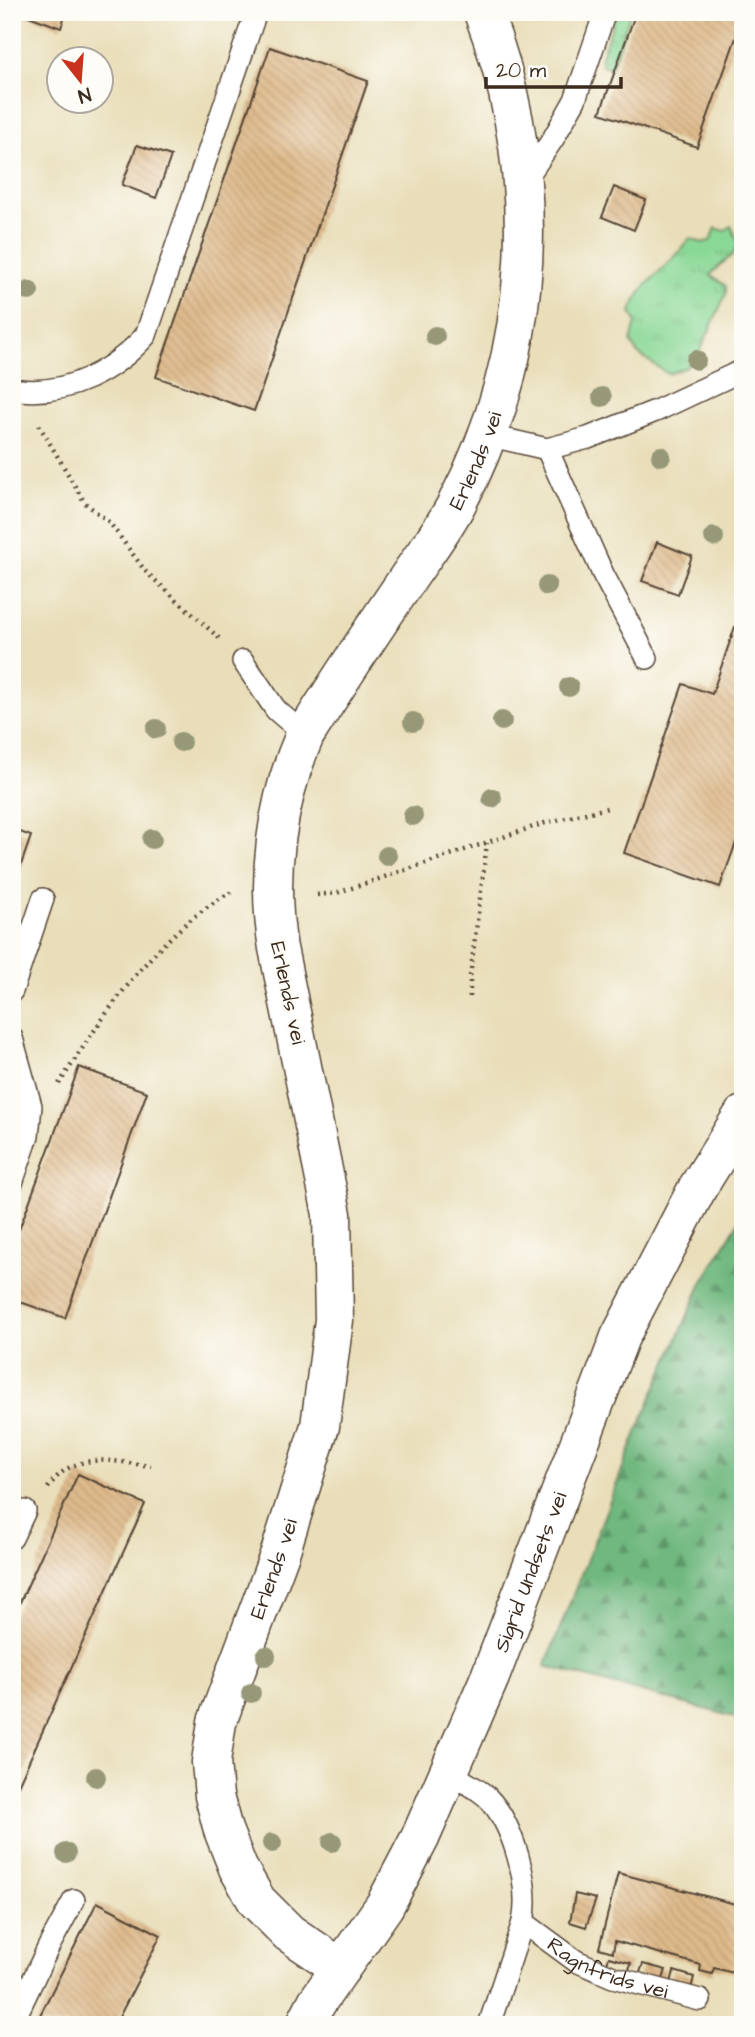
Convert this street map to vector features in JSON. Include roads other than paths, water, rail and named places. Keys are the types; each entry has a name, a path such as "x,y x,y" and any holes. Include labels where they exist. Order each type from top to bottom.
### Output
{"street":[{"name":"Erlends vei","path":"341,1968 289,1933 257,1901 238,1868 223,1830 214,1796 211,1762 217,1722 280,1553 320,1426 334,1320 331,1214 278,948 272,895 273,868 292,764 305,735 446,523 468,481 507,378 518,315 525,228 512,110 483,12"},
{"name":"Sigrid Undsets vei","path":"305,2025 317,2002 385,1905 420,1838 490,1677 620,1338 692,1199 743,1115"}],"lane":[{"path":"20,390 55,390 86,380 129,354 146,335 256,12"},
{"path":"522,183 554,139 575,100 605,12"},
{"path":"487,435 547,449 588,438 658,411 743,370"},
{"path":"547,449 603,574 647,658"},
{"path":"243,661 276,710 305,735"},
{"path":"12,990 43,899"},
{"path":"12,1038 31,1106 28,1136 12,1183"},
{"path":"12,1538 25,1511"},
{"name":"Ragnfrids vei","path":"449,1772 484,1794 500,1814 518,1858 525,1888 526,1910 523,1922 489,2025"},
{"path":"12,2024 74,1900"},
{"name":"Ragnfrids vei","path":"523,1922 576,1961 613,1977 700,2000"}]}
